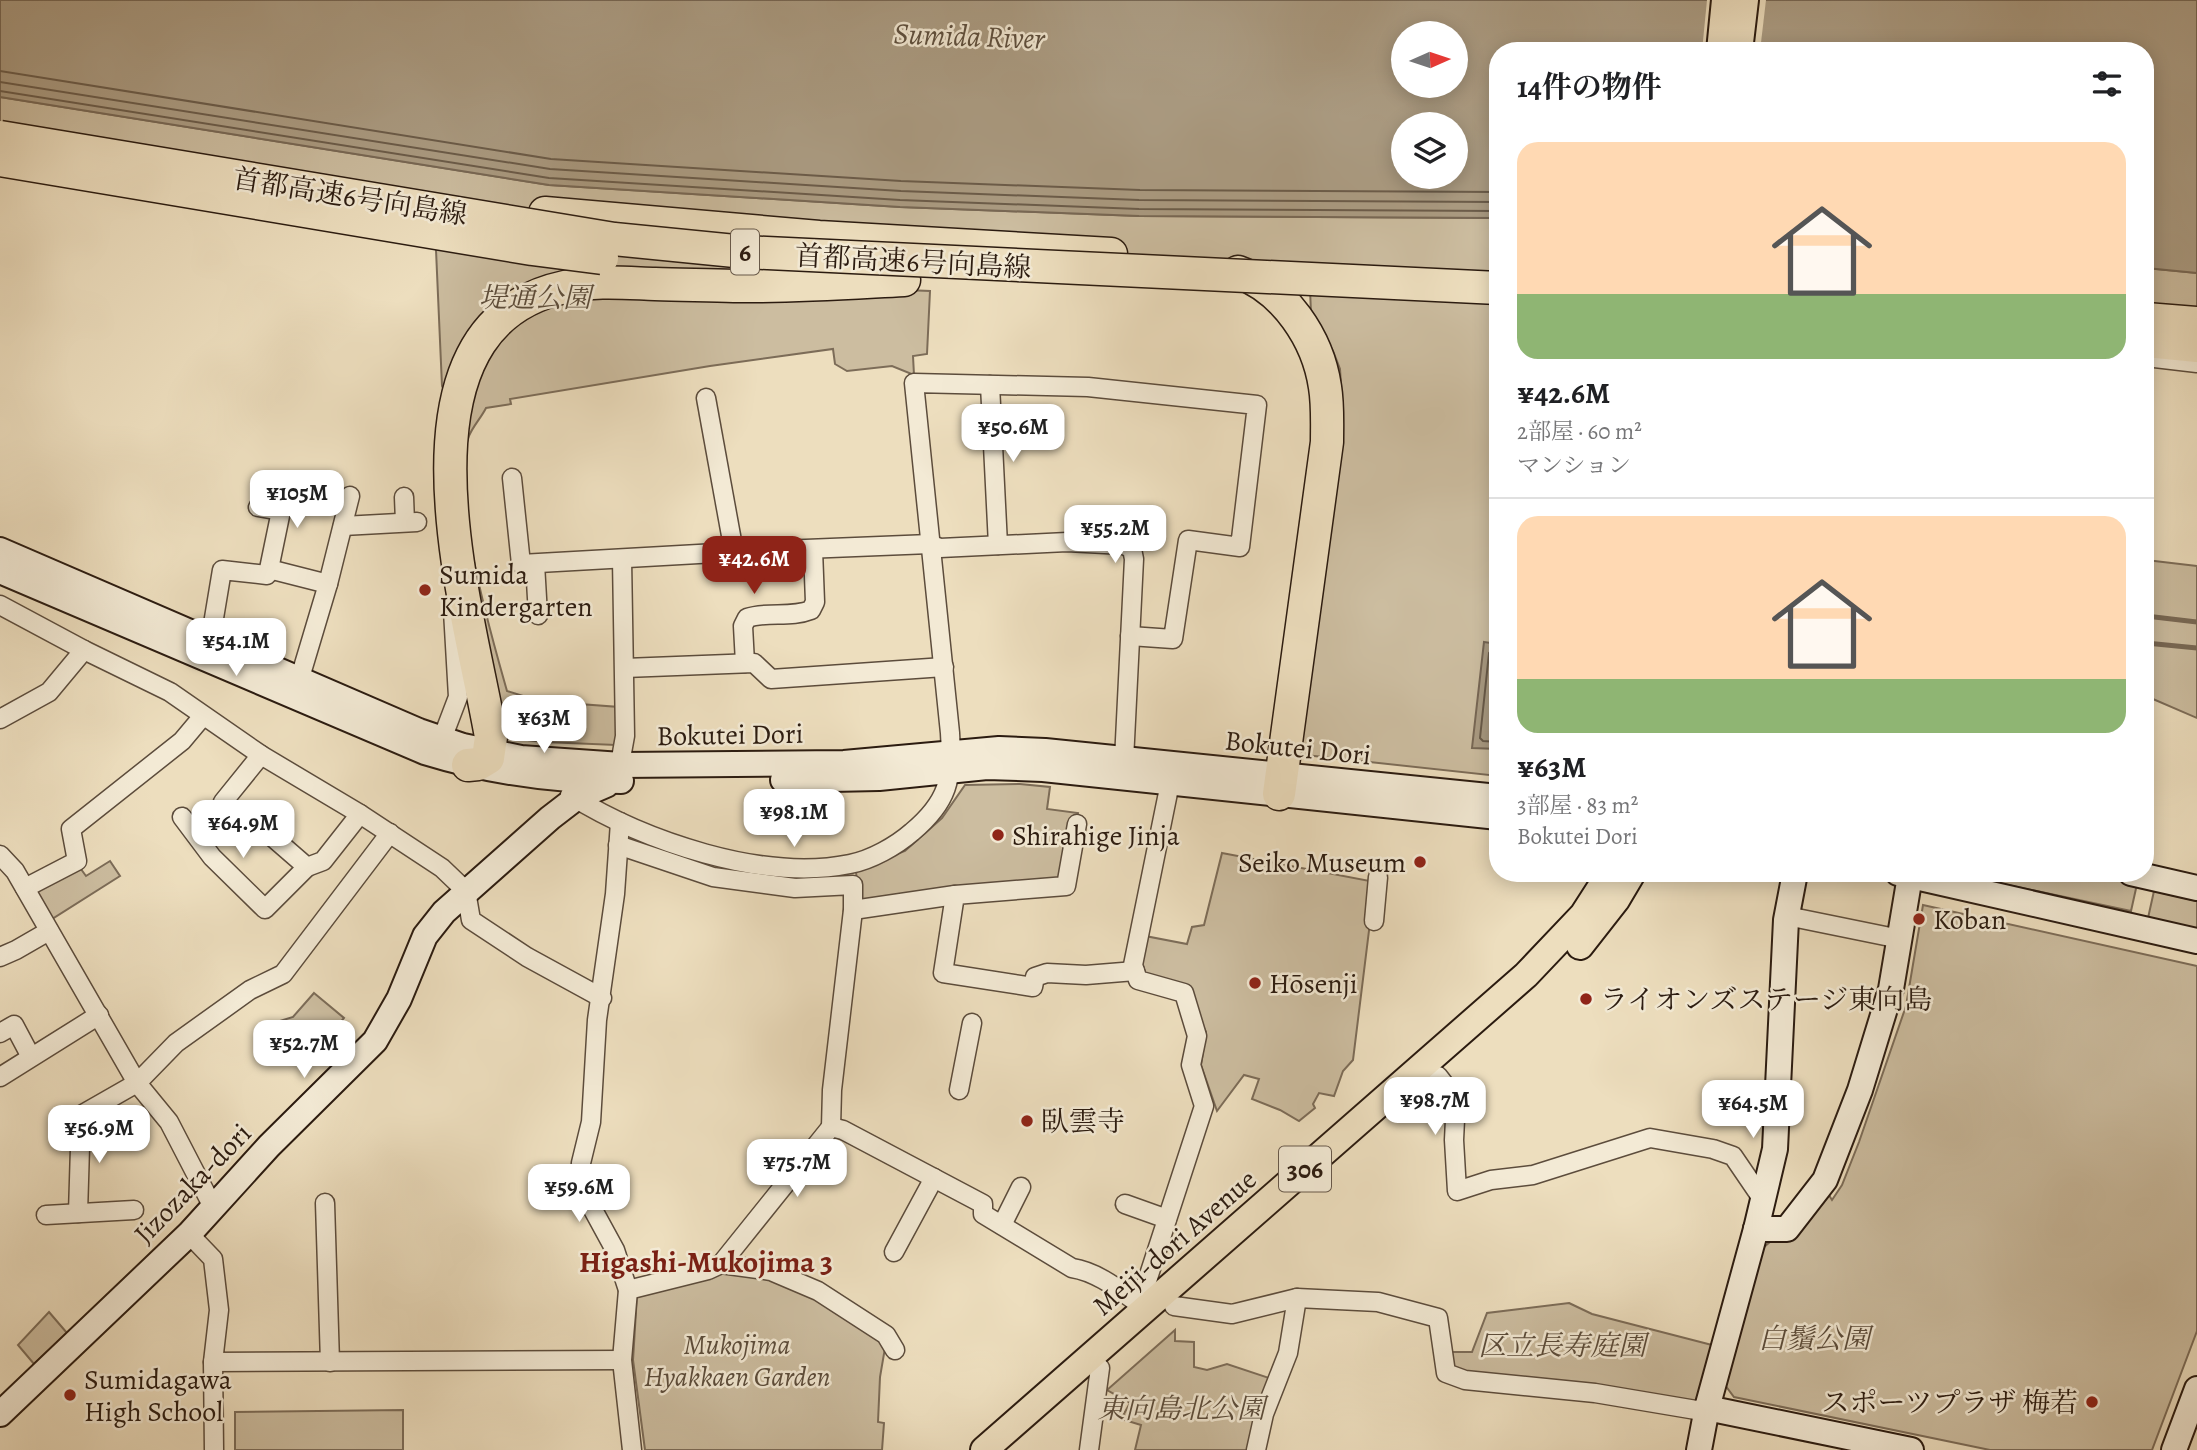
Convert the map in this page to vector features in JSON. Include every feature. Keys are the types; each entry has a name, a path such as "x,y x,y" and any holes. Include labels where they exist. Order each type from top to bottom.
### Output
{"highway":[{"name":"首都高速6号向島線","path":"0,136 614,239 745,253 1489,288"},
{"name":"首都高速6号向島線","path":"0,160 532,249 736,272 1489,308"},
{"path":"314,190 355,187 581,218 664,225 819,237 1181,258 1224,267 1264,286 1299,321 1312,342 1325,387 1327,411 1327,442 1282,772"},
{"path":"479,758 492,737 451,511 455,404 471,357 483,337 518,306 540,295 588,283 759,286 904,280"},
{"path":"2154,320 2197,323"},
{"path":"2154,342 2197,346"}],"main road":[{"path":"1721,42 1725,0"},
{"path":"1740,42 1745,0"},
{"name":"Bokutei Dori","path":"0,550 299,681 442,738 479,758 539,760 618,773"},
{"name":"Bokutei Dori","path":"0,571 385,737 479,758 544,778 618,773 847,780 951,762 999,749 1282,772 1489,796"},
{"name":"Bokutei Dori","path":"951,762 1170,783 1282,772 1489,815"},
{"name":"Jizozaka-dori","path":"0,1414 189,1234 270,1146 375,1041 399,999 425,936 444,912 576,798 618,773"},
{"path":"2154,878 2197,888"},
{"name":"Meiji-dori Avenue","path":"984,1450 1546,956 1583,915 1604,882"},
{"name":"Meiji-dori Avenue","path":"1008,1450 1541,985 1578,949 1627,882"},
{"path":"1699,1450 1707,1408 1775,1149 1787,916 1793,882"},
{"path":"1756,1229 1787,1229 1825,1180 1874,1047 1891,989 1900,939 1904,882"},
{"path":"1935,882 2197,941"},
{"path":"2174,1450 2197,1389"},
{"path":"1707,1408 1836,1443 1895,1449"}],"street":[{"path":"2154,358 2197,363"},
{"path":"544,778 620,822 713,856 783,868 853,864 903,840 938,806 945,794 951,762 914,383 1124,389 1257,405 1240,548 1188,540 1173,639 1130,636"},
{"path":"990,385 998,545"},
{"path":"706,398 734,552"},
{"path":"512,478 521,564 930,544 940,548 1067,542 1124,545 1132,550 1134,559 1124,760"},
{"path":"299,681 328,584 350,496"},
{"path":"343,526 411,522 404,497"},
{"path":"210,642 222,570 267,575 281,511 258,507"},
{"path":"745,663 743,626 747,618 811,610 815,602 813,550"},
{"path":"618,773 625,736 622,559"},
{"path":"535,564 538,615"},
{"path":"269,569 328,584"},
{"path":"0,605 170,692 261,755 390,833 442,868 466,891 471,920 527,957 602,998"},
{"path":"442,738 457,697 453,611"},
{"path":"0,719 49,692 84,650"},
{"path":"625,668 754,663 771,679 943,667"},
{"path":"25,888 77,861 71,829 182,741 203,716"},
{"path":"261,755 223,802 269,834 307,867"},
{"path":"1145,1308 1146,1284 1204,1106 1191,1065 1197,1036 1184,993 1138,980 1133,965 1170,783"},
{"path":"182,817 212,857 265,909 307,867 323,862 360,814"},
{"path":"620,822 615,894 597,1020 591,1122 579,1184 615,1250 628,1290 622,1360 632,1450"},
{"path":"853,910 955,895 1066,886 1077,824"},
{"path":"78,1213 81,1115 137,1083 176,1043 250,990 283,974 390,833"},
{"path":"618,845 713,877 795,888 853,885 853,910 832,1090 831,1127 721,1264 708,1270 628,1290"},
{"path":"0,855 8,874 25,888 137,1083 169,1122 213,1207"},
{"path":"1374,920 1378,877"},
{"path":"955,895 943,973 1033,987 1035,978 1047,972 1086,975 1135,971"},
{"path":"1787,916 1900,939"},
{"path":"0,957 49,930"},
{"path":"0,1077 99,1016"},
{"path":"959,1090 972,1023"},
{"path":"0,1032 14,1025 31,1058"},
{"path":"1438,1076 1457,1100 1454,1140 1457,1191 1491,1180 1533,1175 1650,1138 1713,1149 1733,1156 1763,1200"},
{"path":"831,1127 843,1130 983,1204 983,1214 1072,1268 1082,1269 1098,1278 1145,1308"},
{"path":"894,1252 934,1178"},
{"path":"1002,1225 1021,1187"},
{"path":"325,1203 330,1362"},
{"path":"1125,1204 1167,1219"},
{"path":"46,1215 134,1210"},
{"path":"189,1234 213,1259 219,1310 213,1363 214,1450"},
{"path":"721,1264 771,1271 818,1292 886,1335 895,1350"},
{"path":"1174,1306 1232,1314 1297,1298 1378,1302 1438,1318 1446,1373 1465,1380 1595,1393 1696,1410 1707,1408"},
{"path":"1256,1450 1264,1413 1288,1353 1297,1298"},
{"path":"213,1363 622,1360"},
{"path":"1089,1450 1100,1368"}],"green space":[{"name":"堤通公園","path":"0,97 549,185 900,207 1139,216 1489,218 1489,775 1296,754 1343,417 1340,369 1311,312 1310,290 844,247 905,290 930,291 927,354 913,356 914,375 892,366 847,371 835,364 833,349 510,399 511,404 486,408 469,436 464,460 464,490 474,562 507,691 539,701 619,707 616,745 544,742 511,738 501,728 470,585 447,396 442,386 436,250 438,220 0,144"},
{"path":"2154,269 2197,273 2197,333 2154,330"},
{"path":"2154,561 2197,566 2197,718 2154,699"},
{"name":"Shirahige Jinja","path":"1020,784 1050,787 1047,809 1078,813 1063,877 1059,881 858,904 856,870 905,851 942,818 965,785"},
{"path":"1222,853 1375,882 1353,1060 1343,1071 1334,1096 1319,1093 1313,1104 1315,1108 1299,1121 1252,1099 1259,1079 1244,1075 1217,1111 1201,1065 1206,1032 1197,1015 1190,986 1146,974 1138,962 1145,936 1187,944 1192,927 1204,925"},
{"path":"110,861 120,876 52,919 35,889 78,865 86,876"},
{"path":"1994,882 2137,884 2131,911"},
{"path":"2154,891 2197,901 2197,929 2148,918"},
{"name":"白鬚公園","path":"1923,905 2197,966 2197,1331 2152,1450 1990,1450 1734,1397 1725,1385 1763,1248 1827,1192 1832,1200 1842,1185 1906,1006"},
{"path":"314,993 344,1018 330,1035 348,1054 342,1061 326,1045 320,1052 316,1049 309,1055 296,1059 284,1042 280,1021 293,1017"},
{"name":"Mukojima Hyakkaen Garden","path":"730,1269 771,1275 816,1294 880,1338 885,1348 880,1377 878,1422 884,1423 882,1450 645,1450 633,1360 637,1295"},
{"name":"区立長寿庭園","path":"1569,1303 1592,1314 1712,1345 1700,1402 1460,1375 1452,1367 1450,1352 1472,1352 1487,1313"},
{"path":"49,1312 67,1333 34,1364 18,1345"},
{"name":"東向島北公園","path":"1175,1330 1175,1341 1194,1342 1194,1367 1207,1370 1227,1364 1275,1380 1249,1450 1135,1450 1141,1425 1121,1419 1130,1403 1107,1390"},
{"path":"403,1410 403,1450 235,1450 235,1412"}],"water":[{"name":"Sumida River","path":"0,0 2197,0 2197,273 2154,269 2154,42 1489,42 1489,218 1139,216 900,207 549,185 0,97"},
{"path":"1484,642 1489,643 1489,749 1472,748"}],"pier":[{"path":"1707,0 1766,0 1761,42 1703,42"}],"waterway":[{"path":"2154,617 2197,622"},
{"path":"2154,644 2197,648"}],"place":[{"name":"Sumida Kindergarten","path":"425,590"},
{"name":"Shirahige Jinja","path":"998,835"},
{"name":"Seiko Museum","path":"1420,862"},
{"name":"Koban","path":"1919,919"},
{"name":"Hōsenji","path":"1255,983"},
{"name":"ライオンズステージ東向島","path":"1586,999"},
{"name":"臥雲寺","path":"1027,1121"},
{"name":"Sumidagawa High School","path":"70,1395"},
{"name":"スポーツプラザ 梅若","path":"2092,1402"}],"district":[{"name":"Higashi-Mukojima 3","path":"706,1262"}]}
